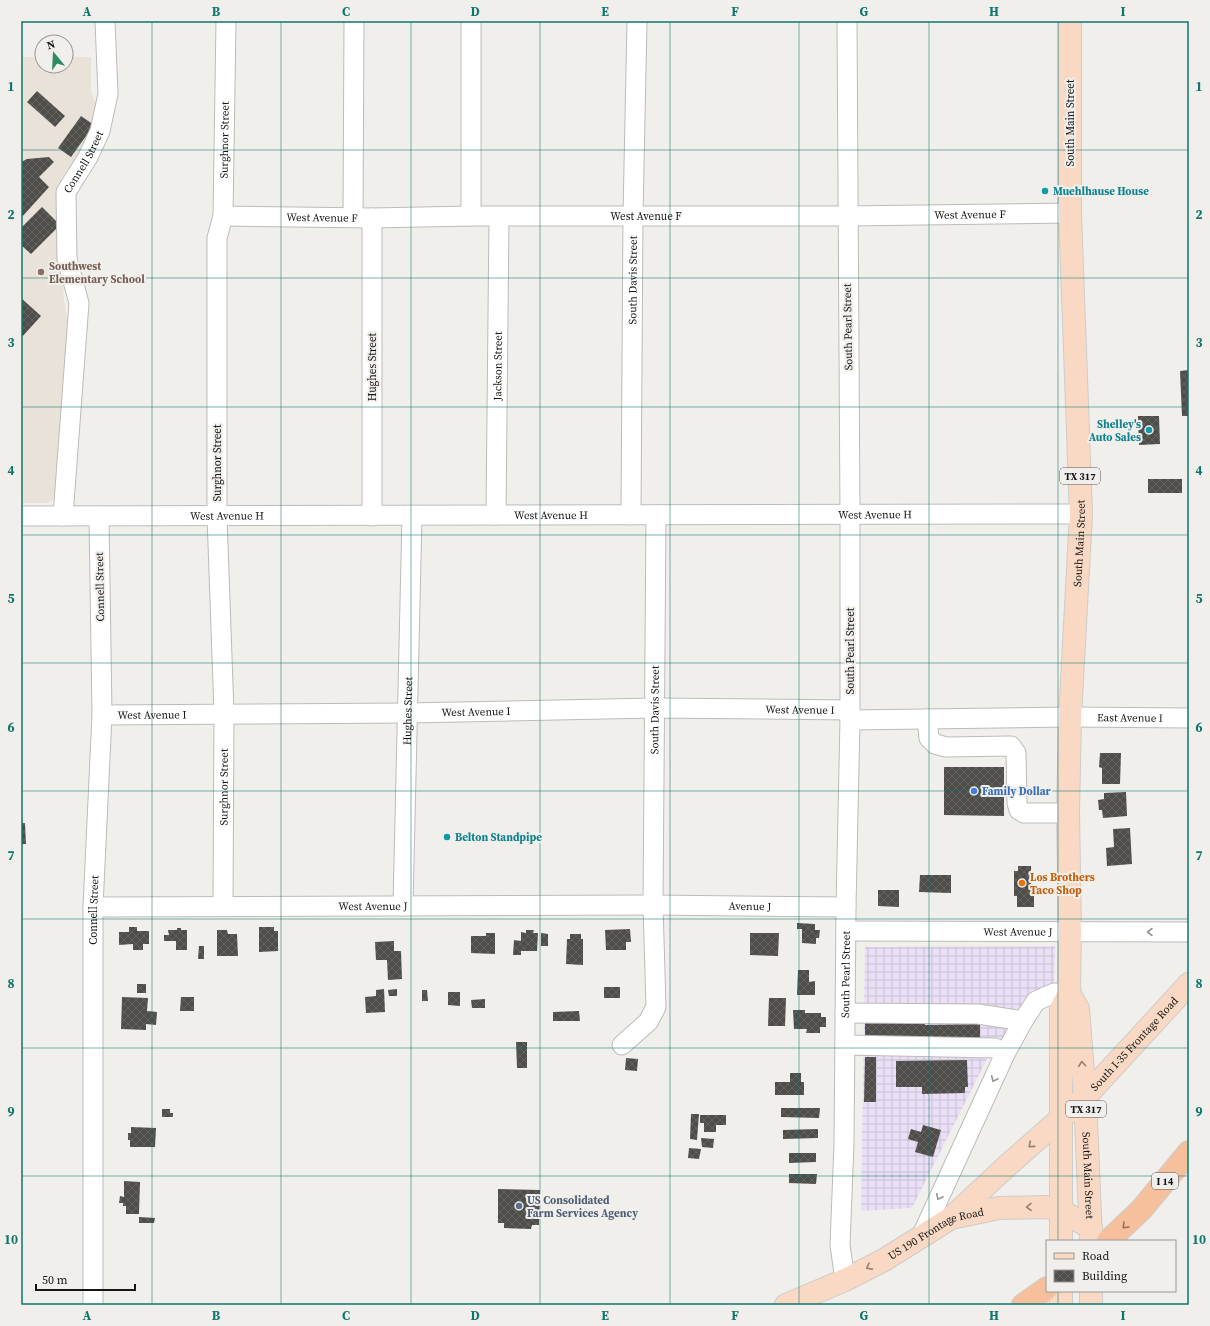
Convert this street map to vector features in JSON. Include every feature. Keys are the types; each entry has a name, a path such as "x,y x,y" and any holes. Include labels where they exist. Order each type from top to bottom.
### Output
{"highway":[{"name":"I 14","path":"1109,1240 1141,1210 1189,1152"},
{"path":"1023,1305 1046,1289"}],"main road":[{"name":"South Main Street","path":"1061,1240 1061,1009 1069,993 1070,932 1068,812 1070,717 1081,514 1070,213 1070,21"},
{"name":"South I-35 Frontage Road","path":"951,1218 1008,1165 1085,1098 1189,984"},
{"name":"South Main Street","path":"1069,993 1078,1009 1085,1098 1091,1235"},
{"name":"US 190 Frontage Road","path":"786,1305 845,1280 884,1260 951,1218 999,1208 1046,1207 1060,1210 1091,1235"},
{"path":"1061,1292 1061,1305"},
{"path":"1091,1292 1091,1305"}],"street":[{"name":"Connell Street","path":"63,516 79,303 67,258 66,192 88,157 100,131 108,94 105,21"},
{"name":"Surghnor Street","path":"223,906 224,714 217,516 217,238 222,216 226,21"},
{"name":"Hughes Street","path":"354,21 372,516"},
{"path":"471,216 472,21"},
{"name":"South Davis Street","path":"631,515 636,21"},
{"name":"South Pearl Street","path":"845,1280 840,1245 844,1144 844,1045 850,715 846,21"},
{"name":"West Avenue F","path":"222,216 362,218 633,215 847,216 1070,213"},
{"name":"Jackson Street","path":"496,515 499,217"},
{"name":"West Avenue H","path":"21,516 1081,514"},
{"name":"South Davis Street","path":"622,1046 648,1022 656,1007 653,905 656,515"},
{"name":"Connell Street","path":"93,1305 93,907 102,715 99,516"},
{"name":"Hughes Street","path":"403,906 412,516"},
{"name":"West Avenue I","path":"102,715 654,708 927,719 1070,717"},
{"name":"East Avenue I","path":"1070,717 1189,718"},
{"path":"1012,718 1011,746 1016,754 1017,803 1019,810 1024,813 1068,812"},
{"path":"927,719 929,738 935,744 946,746 1011,746"},
{"name":"West Avenue J","path":"93,907 653,905"},
{"name":"Avenue J","path":"653,905 846,907"},
{"name":"West Avenue J","path":"846,931 1189,932"},
{"path":"921,1237 1005,1054 1023,1021 1036,1001 1054,993 1069,993"},
{"path":"845,1013 978,1014 1023,1021"},
{"path":"844,1045 995,1048 1005,1054"}],"shaded area":[{"name":"Southwest Elementary School","path":"21,57 34,57 34,74 74,74 74,57 91,57 91,91 99,112 88,141 61,178 59,203 64,300 68,327 56,497 48,503 21,503"},
{"path":"1055,946 1054,987 1033,993 1027,997 995,1057 989,1055 912,1208 861,1211 865,947"}],"building":[{"path":"37,91 65,116 55,127 27,102"},
{"path":"81,116 94,125 71,157 58,148"},
{"path":"49,157 54,162 39,177 49,187 21,218 21,162 27,159"},
{"path":"42,207 60,225 31,254 21,245 21,228"},
{"path":"21,298 41,316 21,338"},
{"path":"1189,370 1189,416 1182,416 1180,371"},
{"name":"Shelley's Auto Sales","path":"1138,416 1159,416 1160,444 1139,445"},
{"path":"1148,479 1182,479 1182,493 1148,493"},
{"path":"1100,753 1121,753 1120,784 1102,784 1102,768 1099,767"},
{"name":"Family Dollar","path":"944,767 1004,767 1004,816 944,815"},
{"path":"1126,792 1127,816 1103,818 1102,810 1099,810 1098,800 1104,799 1104,793"},
{"path":"21,823 25,823 26,844 21,844"},
{"path":"1130,828 1132,864 1107,866 1106,848 1114,847 1113,829"},
{"name":"Los Brothers Taco Shop","path":"1018,866 1031,866 1031,896 1034,896 1034,907 1017,907 1017,896 1014,896 1014,871 1018,871"},
{"path":"920,875 951,875 951,893 919,892"},
{"path":"878,890 899,890 899,907 878,906"},
{"path":"797,923 815,924 815,930 820,930 819,938 816,938 816,944 802,943 802,929 797,929"},
{"path":"129,927 137,927 137,931 149,931 149,944 143,944 143,950 133,950 133,944 119,945 119,932 129,932"},
{"path":"259,927 274,927 274,931 278,931 278,951 259,952"},
{"path":"177,928 187,930 187,950 176,950 176,941 164,941 164,935 169,935 168,930 177,930"},
{"path":"630,929 631,942 626,942 626,950 606,950 605,930"},
{"path":"217,930 227,930 228,934 237,934 238,956 217,956"},
{"path":"526,930 534,930 533,933 538,933 537,951 521,951 521,955 513,955 514,940 521,941 521,932 526,933"},
{"path":"486,933 495,933 495,954 471,953 471,936 486,936"},
{"path":"541,933 548,934 548,946 541,946"},
{"path":"750,933 779,933 778,956 750,955"},
{"path":"570,934 581,934 581,939 583,939 583,965 566,964 567,939 570,939"},
{"path":"394,941 394,951 401,951 402,979 388,980 387,960 376,960 375,942"},
{"path":"199,946 204,946 204,959 198,959"},
{"path":"798,970 809,970 809,982 815,981 815,995 797,995"},
{"path":"137,984 146,984 146,993 137,993"},
{"path":"604,987 620,987 620,998 604,998"},
{"path":"384,989 385,1012 366,1013 365,997 376,996 376,990"},
{"path":"397,989 397,996 389,996 388,990"},
{"path":"422,990 427,990 428,1001 422,1001"},
{"path":"448,992 460,992 460,1006 448,1005"},
{"path":"122,997 148,998 147,1011 157,1012 156,1025 146,1024 146,1030 121,1029"},
{"path":"181,997 194,997 194,1011 180,1011"},
{"path":"769,998 786,998 785,1026 768,1026"},
{"path":"485,999 485,1008 472,1008 471,1000"},
{"path":"793,1010 805,1010 805,1013 821,1013 821,1017 826,1017 826,1027 820,1027 820,1033 806,1033 807,1029 794,1029"},
{"path":"579,1011 580,1021 553,1021 553,1012"},
{"path":"924,1021 925,1025 980,1024 980,1038 865,1041 865,1023"},
{"path":"516,1042 527,1042 527,1068 517,1068"},
{"path":"865,1057 876,1057 876,1102 864,1102"},
{"path":"626,1058 638,1059 637,1071 625,1070"},
{"path":"967,1060 968,1087 965,1087 965,1093 922,1094 922,1087 896,1087 896,1061"},
{"path":"790,1073 801,1073 801,1082 804,1082 804,1095 775,1095 775,1082 790,1082"},
{"path":"781,1108 820,1108 819,1118 781,1117"},
{"path":"162,1109 170,1109 170,1113 173,1113 173,1117 162,1117"},
{"path":"691,1114 699,1114 697,1140 690,1139"},
{"path":"700,1115 726,1115 726,1125 716,1125 716,1132 704,1132 704,1123 700,1123"},
{"path":"923,1125 941,1130 933,1157 915,1152 918,1142 908,1139 911,1129 921,1132"},
{"path":"131,1127 156,1128 155,1147 130,1147 128,1133 131,1133"},
{"path":"818,1129 818,1138 783,1139 783,1130"},
{"path":"701,1138 714,1139 713,1148 702,1147"},
{"path":"689,1148 701,1149 699,1159 688,1158"},
{"path":"789,1153 816,1153 816,1162 789,1163"},
{"path":"789,1174 817,1174 816,1184 789,1183"},
{"path":"124,1181 140,1182 139,1214 126,1214 126,1206 123,1206 123,1203 119,1203 120,1196 124,1197"},
{"name":"US Consolidated Farm Services Agency","path":"498,1189 540,1190 539,1225 532,1225 531,1229 504,1228 504,1223 498,1223"},
{"path":"139,1217 155,1218 154,1223 139,1223"}],"place":[{"name":"Muehlhause House","path":"1045,191"},
{"name":"Southwest Elementary School","path":"41,272"},
{"name":"Shelley's Auto Sales","path":"1149,430"},
{"name":"Family Dollar","path":"974,791"},
{"name":"Belton Standpipe","path":"447,837"},
{"name":"Los Brothers Taco Shop","path":"1022,883"},
{"name":"US Consolidated Farm Services Agency","path":"519,1206"}]}
